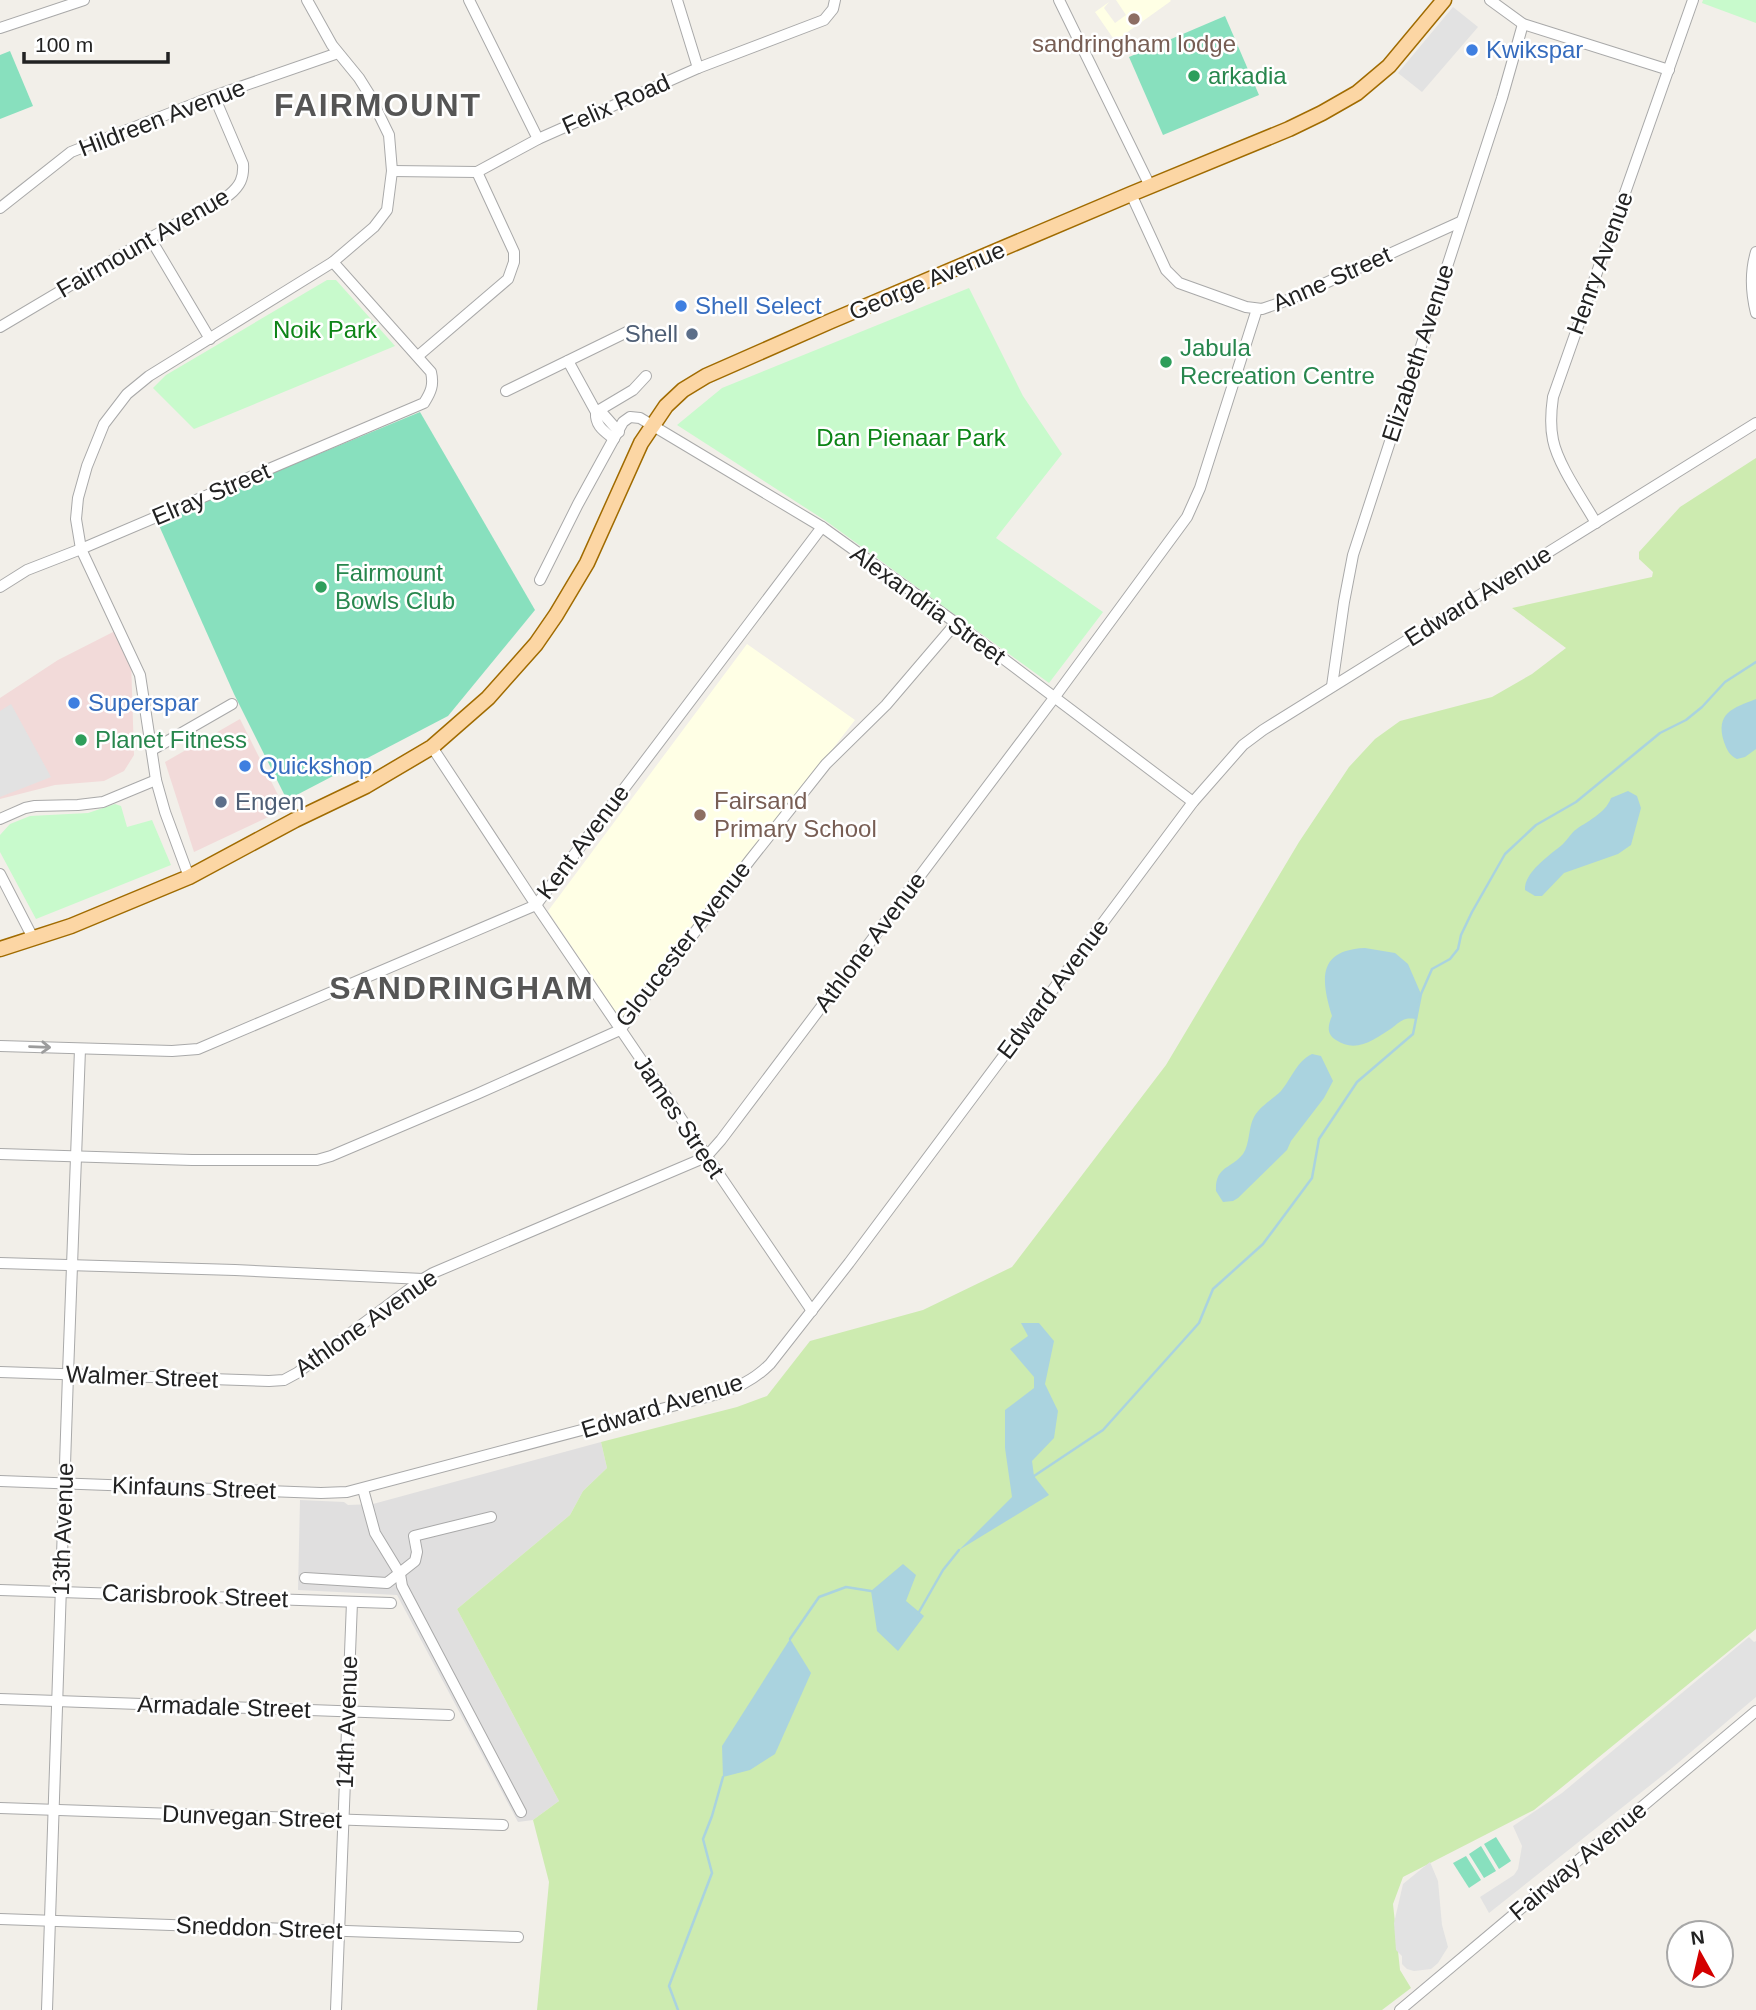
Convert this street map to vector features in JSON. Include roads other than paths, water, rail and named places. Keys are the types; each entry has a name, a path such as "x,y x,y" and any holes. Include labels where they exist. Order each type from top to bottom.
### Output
{"main road":[{"name":"George Avenue","path":"32,935 106,913 366,786 432,747 488,698 536,644 587,563 641,443 666,406 683,390 706,376 1289,129 1342,103 1389,66 1444,0"},
{"path":"0,941 32,935"},
{"path":"0,949 32,935"}],"street":[{"path":"0,28 84,0"},
{"path":"191,873 156,780 140,675 80,549 76,519 78,498 87,466 104,424 127,394 149,376 333,262 384,215 389,201 392,171 390,139 379,112 359,78 338,53 307,0"},
{"path":"469,0 538,139"},
{"path":"677,0 698,68"},
{"path":"1059,0 1150,186"},
{"path":"1490,0 1523,24 1669,70"},
{"name":"Henry Avenue","path":"1596,523 1553,443 1553,397 1693,0"},
{"name":"Felix Road","path":"392,171 477,172 538,139 698,68 824,20 834,4"},
{"name":"Elizabeth Avenue","path":"1332,687 1353,555 1502,98 1523,24"},
{"name":"Hildreen Avenue","path":"0,208 71,152 214,96 338,53"},
{"name":"Fairmount Avenue","path":"0,327 150,238 229,195 241,182 243,164 214,96"},
{"path":"333,262 418,356 508,279 513,270 514,252 477,172"},
{"name":"Anne Street","path":"1131,194 1172,278 1185,285 1257,309 1288,300 1460,222"},
{"path":"150,238 210,339"},
{"path":"1756,252 1752,271 1756,313"},
{"name":"Athlone Avenue","path":"284,1380 423,1279 706,1157 1054,698 1192,509 1257,309"},
{"path":"506,391 627,332"},
{"name":"Elray Street","path":"0,587 27,570 424,404 433,381 418,356"},
{"path":"568,361 596,412 595,420 600,429 616,436"},
{"path":"596,412 633,390 646,376"},
{"path":"540,580 623,422 630,417 640,418 652,425"},
{"name":"Edward Avenue","path":"347,1492 714,1395 743,1385 757,1376 770,1364 811,1311 1194,802 1243,745 1756,423"},
{"name":"Alexandria Street","path":"652,425 822,527 956,623 1194,802"},
{"name":"Kent Avenue","path":"0,1045 172,1051 198,1049 536,905 822,527"},
{"name":"Gloucester Avenue","path":"0,1154 306,1161 331,1156 620,1030 826,764 886,705 956,623"},
{"path":"152,750 232,704"},
{"name":"James Street","path":"432,747 811,1311"},
{"path":"0,819 35,806 103,802 156,780"},
{"path":"0,874 32,935"},
{"name":"13th Avenue","path":"47,2010 80,1049"},
{"path":"0,1263 423,1279"},
{"name":"Walmer Street","path":"0,1372 284,1380"},
{"name":"Kinfauns Street","path":"0,1481 347,1492"},
{"path":"363,1489 375,1533 400,1574 402,1586 521,1812"},
{"path":"305,1578 387,1583 417,1558 414,1536 491,1517"},
{"name":"Carisbrook Street","path":"0,1590 391,1603"},
{"name":"14th Avenue","path":"336,2010 352,1602"},
{"name":"Armadale Street","path":"0,1699 449,1715"},
{"name":"Fairway Avenue","path":"1400,2010 1756,1711"},
{"name":"Dunvegan Street","path":"0,1808 503,1825"},
{"name":"Sneddon Street","path":"0,1919 518,1937"}],"water":[{"path":"1756,699 1756,749 1737,759 1726,747 1722,724 1733,709"},
{"path":"1628,791 1637,796 1641,808 1631,845 1618,854 1564,873 1542,896 1535,896 1525,890 1529,877 1539,864 1574,831 1600,813 1611,798"},
{"path":"1365,948 1395,953 1408,964 1421,994 1417,1019 1404,1020 1372,1040 1351,1046 1336,1040 1329,1032 1332,1016 1326,990 1326,969 1338,954"},
{"path":"1312,1054 1321,1056 1333,1081 1324,1098 1287,1150 1238,1198 1223,1202 1216,1191 1218,1177 1243,1154 1254,1117 1281,1091 1302,1061"},
{"path":"1021,1323 1039,1323 1054,1341 1045,1384 1058,1411 1054,1438 1032,1461 1034,1476 1049,1495 959,1550 1012,1497 1005,1448 1005,1410 1034,1388 1034,1377 1010,1349 1028,1336"},
{"path":"903,1564 916,1575 906,1601 924,1616 898,1651 877,1631 871,1591"},
{"path":"790,1639 811,1673 775,1754 750,1770 723,1777 722,1746"}],"waterway":[{"path":"1034,1476 1103,1430 1199,1323 1213,1289 1263,1244 1312,1178 1319,1139 1357,1082 1413,1034 1421,994 1432,969 1450,959 1458,949 1461,935 1472,912 1505,854 1536,825 1576,802 1660,733 1686,720 1725,682 1756,662"},
{"path":"919,1612 943,1570 959,1550"},
{"path":"790,1639 819,1597 846,1587 871,1591"},
{"path":"678,2010 669,1986 712,1873 703,1839 723,1777"}],"place":[{"name":"sandringham lodge","path":"1134,19"},
{"name":"Kwikspar","path":"1472,50"},
{"name":"arkadia","path":"1194,76"},
{"name":"Shell Select","path":"681,306"},
{"name":"Shell","path":"692,334"},
{"name":"Jabula Recreation Centre","path":"1166,362"},
{"name":"Fairmount Bowls Club","path":"321,587"},
{"name":"Superspar","path":"74,703"},
{"name":"Planet Fitness","path":"81,740"},
{"name":"Quickshop","path":"245,766"},
{"name":"Engen","path":"221,802"},
{"name":"Fairsand Primary School","path":"700,815"}],"district":[{"name":"FAIRMOUNT","path":"378,105"},
{"name":"SANDRINGHAM","path":"462,988"}],"park label":[{"name":"Noik Park","path":"325,330"},
{"name":"Dan Pienaar Park","path":"911,438"}]}
